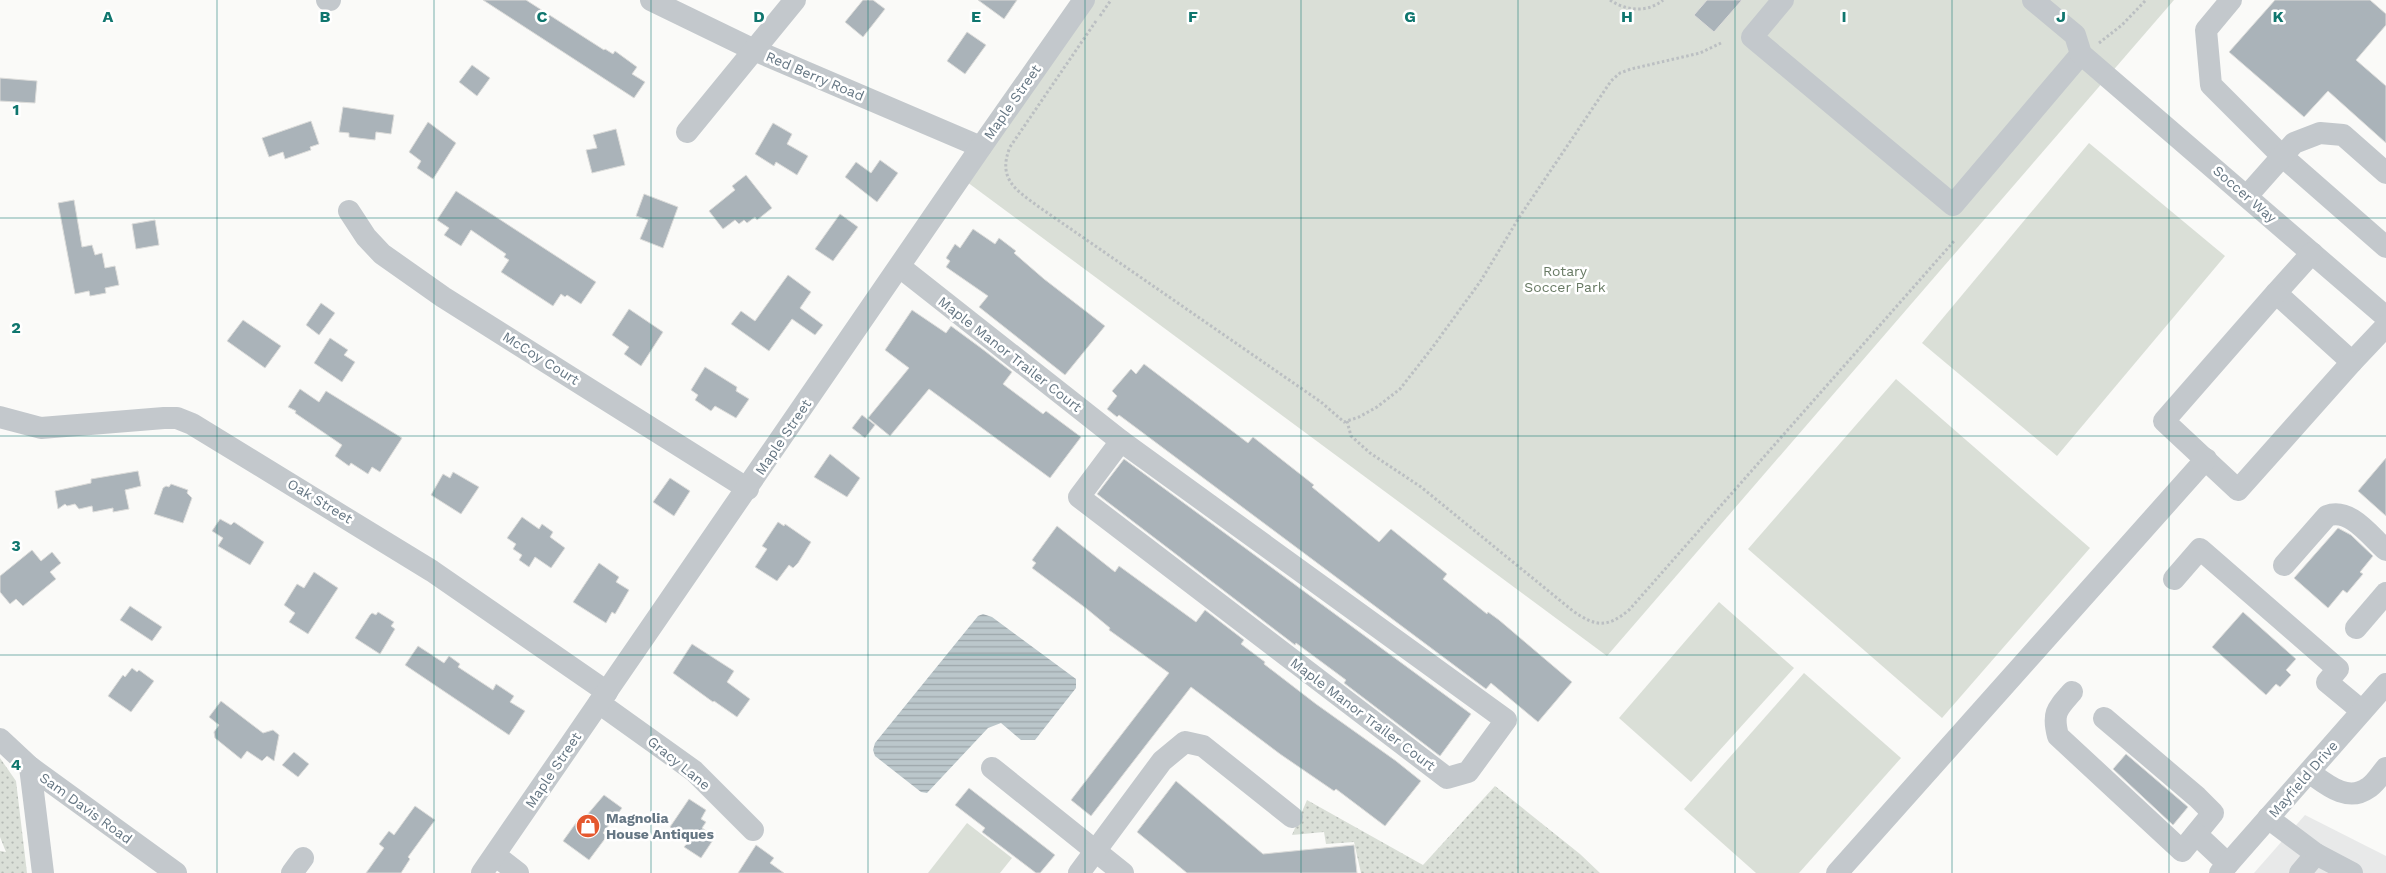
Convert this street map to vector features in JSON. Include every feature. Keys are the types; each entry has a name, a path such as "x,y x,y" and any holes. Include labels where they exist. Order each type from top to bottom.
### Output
{"street":[{"name":"Red Berry Road","path":"650,0 754,50 981,147"},
{"path":"687,132 795,0"},
{"name":"Maple Street","path":"488,864 1084,0"},
{"path":"1783,0 1752,37 1953,205 2090,49 2033,0"},
{"path":"2231,0 2206,30 2211,86 2282,156 2386,247"},
{"name":"Soccer Way","path":"2090,49 2104,72 2386,317"},
{"path":"2247,196 2294,143 2320,133 2344,136 2386,173"},
{"name":"McCoy Court","path":"349,211 366,238 382,254 443,297 748,489"},
{"path":"2312,253 2164,421 2238,490 2386,326"},
{"name":"Maple Manor Trailer Court","path":"900,267 1121,441 1506,720 1468,772 1447,778 1079,497 1121,441"},
{"path":"2276,294 2352,362"},
{"name":"Oak Street","path":"0,417 41,428 62,428 164,418 177,418 192,424 424,566 603,697"},
{"path":"1837,873 2206,460"},
{"path":"2284,565 2327,516 2336,512 2346,514 2386,550"},
{"path":"2174,579 2200,549 2338,669 2327,682 2362,711"},
{"path":"2356,628 2386,593"},
{"name":"Mayfield Drive","path":"2224,869 2386,684"},
{"path":"2072,692 2056,710 2054,722 2058,736 2182,851 2213,814 2197,797 2104,718"},
{"name":"Gracy Lane","path":"603,697 694,771 753,830"},
{"name":"Sam Davis Road","path":"0,738 30,767 176,873"},
{"path":"1079,873 1162,761 1185,742 1203,746 1292,817"},
{"path":"30,767 43,873"},
{"path":"992,768 1123,873"},
{"path":"2309,772 2328,786 2344,793 2356,794 2369,788 2386,768"},
{"path":"2268,818 2316,854 2352,873"},
{"path":"2196,834 2224,869"},
{"path":"2300,873 2316,854"},
{"path":"488,864 518,873"}],"path":[{"path":"1111,0 1010,147 1005,166 1008,178 1016,190 1069,229 1321,402 1344,422 1377,407 1400,390 1480,282 1520,216 1611,81 1620,73 1631,69 1700,53 1721,43"},
{"path":"1610,0 1625,8 1636,9 1655,7 1663,0"},
{"path":"2090,49 2133,15 2146,0"},
{"path":"1347,421 1351,436 1370,453 1421,487 1573,611 1588,621 1603,624 1616,622 1629,610 1955,240"}],"shaded area":[{"path":"983,614 992,617 1076,679 1076,688 1035,740 1021,740 1001,723 988,728 927,793 921,792 875,756 873,750 875,743 978,616"},
{"path":"2305,815 2386,856 2386,873 2254,873"}],"green space":[{"name":"Rotary Soccer Park","path":"1093,0 2174,0 1607,656 967,182"},
{"path":"2089,143 2225,256 2057,456 1922,343"},
{"path":"1896,379 2090,548 1942,718 1748,549"},
{"path":"1719,602 1794,668 1691,782 1619,718"},
{"path":"1804,673 1901,758 1799,873 1756,873 1684,809"},
{"path":"0,758 16,781 27,873 0,873 0,851 6,852 0,837"},
{"path":"1495,786 1580,854 1600,873 1361,873 1354,842 1326,844 1324,832 1292,835 1307,800 1423,865"},
{"path":"967,823 1012,858 1000,873 928,873"}],"building":[{"path":"483,0 526,0 604,50 613,54 615,51 637,67 632,74 645,82 634,98"},
{"path":"863,0 873,0 885,9 863,37 845,22"},
{"path":"978,0 1017,0 1004,19"},
{"path":"1707,0 1742,0 1714,32 1694,15"},
{"path":"2275,0 2370,0 2386,14 2386,25 2356,60 2386,86 2386,143 2328,91 2304,117 2229,52"},
{"path":"967,32 986,45 965,74 947,61"},
{"path":"472,65 490,78 477,96 459,82"},
{"path":"0,78 37,81 35,103 0,101"},
{"path":"343,107 394,115 391,134 376,132 375,140 349,137 349,133 339,132"},
{"path":"311,121 319,144 310,147 311,150 285,159 283,152 269,157 262,138"},
{"path":"428,122 456,143 433,179 417,168 421,161 409,152"},
{"path":"773,123 792,134 787,144 808,156 797,175 776,162 774,166 755,154"},
{"path":"616,129 625,165 592,173 586,150 597,148 593,135"},
{"path":"880,160 898,173 877,202 845,177 856,162 871,173"},
{"path":"746,175 772,208 757,220 755,217 747,223 744,220 739,224 735,220 723,229 709,211 735,190 732,186"},
{"path":"456,191 596,282 581,304 567,295 565,297 561,294 553,306 501,272 509,260 504,257 506,254 471,230 461,246 444,235 449,228 437,220"},
{"path":"644,194 678,207 663,248 640,239 648,220 636,216"},
{"path":"74,200 82,247 92,245 95,255 102,253 105,268 115,266 119,285 105,288 106,293 90,296 89,291 75,294 58,203"},
{"path":"840,214 858,227 833,261 815,249"},
{"path":"155,220 159,245 136,249 132,224"},
{"path":"973,229 995,244 999,238 1016,251 1014,253 1044,279 1105,326 1065,375 979,307 988,296 946,267 950,261 946,258 955,244 960,248"},
{"path":"788,275 811,292 800,308 823,325 815,335 792,319 769,351 731,324 741,311 755,321"},
{"path":"321,303 335,313 319,335 306,325"},
{"path":"629,309 663,332 641,366 624,354 629,347 612,335"},
{"path":"912,310 946,333 951,326 981,348 1012,372 1003,384 1043,414 1046,411 1081,437 1050,478 929,389 890,436 868,418 909,368 885,350"},
{"path":"243,320 281,346 265,368 227,341"},
{"path":"330,338 348,350 344,355 355,362 342,382 314,363"},
{"path":"1144,364 1248,443 1253,437 1314,485 1312,487 1379,542 1391,529 1447,574 1443,579 1487,614 1488,612 1499,620 1572,682 1538,722 1491,683 1486,689 1119,415 1117,417 1107,409 1117,396 1112,391 1131,369 1136,374"},
{"path":"705,367 737,387 736,391 749,399 736,418 715,406 711,411 695,400 698,395 691,390"},
{"path":"300,389 319,402 326,391 402,438 380,472 372,467 368,474 351,463 349,466 335,456 342,445 288,407"},
{"path":"862,415 875,425 865,438 852,428"},
{"path":"830,454 860,478 847,497 814,477"},
{"path":"2386,458 2386,516 2358,491"},
{"path":"1124,459 1471,714 1440,756 1344,683 1346,680 1296,643 1295,645 1097,494"},
{"path":"138,471 141,486 125,490 129,509 113,512 113,508 93,512 92,506 79,509 75,504 67,506 65,504 58,509 55,491 91,483 91,479"},
{"path":"453,472 479,487 461,514 431,495 443,474 450,478"},
{"path":"670,478 690,491 674,516 653,502"},
{"path":"171,484 188,490 187,493 192,498 183,523 154,514 163,488 169,487"},
{"path":"522,517 539,529 542,524 553,532 550,537 565,548 551,568 535,557 529,567 519,560 522,555 513,549 516,544 507,538"},
{"path":"220,519 231,525 234,522 264,542 250,565 218,546 223,538 212,531"},
{"path":"778,522 784,526 785,524 811,542 798,563 793,568 789,565 777,581 755,567 767,549 762,546"},
{"path":"1057,526 1115,572 1119,566 1196,622 1205,610 1244,640 1241,644 1265,662 1264,664 1421,781 1385,826 1336,789 1334,791 1280,754 1191,687 1091,816 1071,800 1169,673 1109,630 1110,628 1087,609 1032,568 1036,563 1032,560"},
{"path":"2338,528 2351,535 2373,556 2360,572 2363,574 2347,593 2343,590 2328,608 2294,578"},
{"path":"32,550 41,561 52,552 61,563 50,572 56,579 23,606 16,599 10,604 0,592 0,576"},
{"path":"599,563 619,577 616,582 629,590 615,614 612,612 606,623 573,602"},
{"path":"314,572 338,588 308,634 289,622 295,613 284,605 297,584 304,588"},
{"path":"130,606 162,627 152,641 120,620"},
{"path":"378,612 394,622 391,626 395,629 380,654 355,638 370,615 372,613 376,615"},
{"path":"2243,612 2296,659 2286,670 2291,675 2280,687 2276,684 2266,695 2212,647"},
{"path":"692,644 734,671 727,682 750,699 737,717 673,673"},
{"path":"418,646 444,663 449,656 460,664 458,667 493,690 496,684 514,696 510,702 525,711 509,735 405,665"},
{"path":"132,668 137,672 139,670 154,681 131,712 108,696 123,675 125,677"},
{"path":"221,701 263,733 273,730 279,735 274,761 267,756 262,761 247,751 241,759 215,738 214,732 219,725 209,717"},
{"path":"294,752 309,764 298,777 282,765"},
{"path":"2126,754 2188,807 2173,825 2113,769"},
{"path":"1176,781 1263,854 1354,845 1357,873 1187,873 1137,832"},
{"path":"969,788 1055,855 1040,873 1036,873 982,832 985,828 955,805"},
{"name":"Magnolia House Antiques","path":"604,795 622,808 603,833 607,836 589,860 563,841 581,816 587,815"},
{"path":"689,799 706,810 701,819 706,822 702,828 715,837 701,858 684,847 689,841 670,827"},
{"path":"415,806 435,820 408,857 410,859 401,873 366,873 384,848 379,844 389,831 394,835"},
{"path":"756,845 774,858 770,863 784,873 738,873"}],"place":[{"name":"Magnolia House Antiques","path":"588,826"}]}
